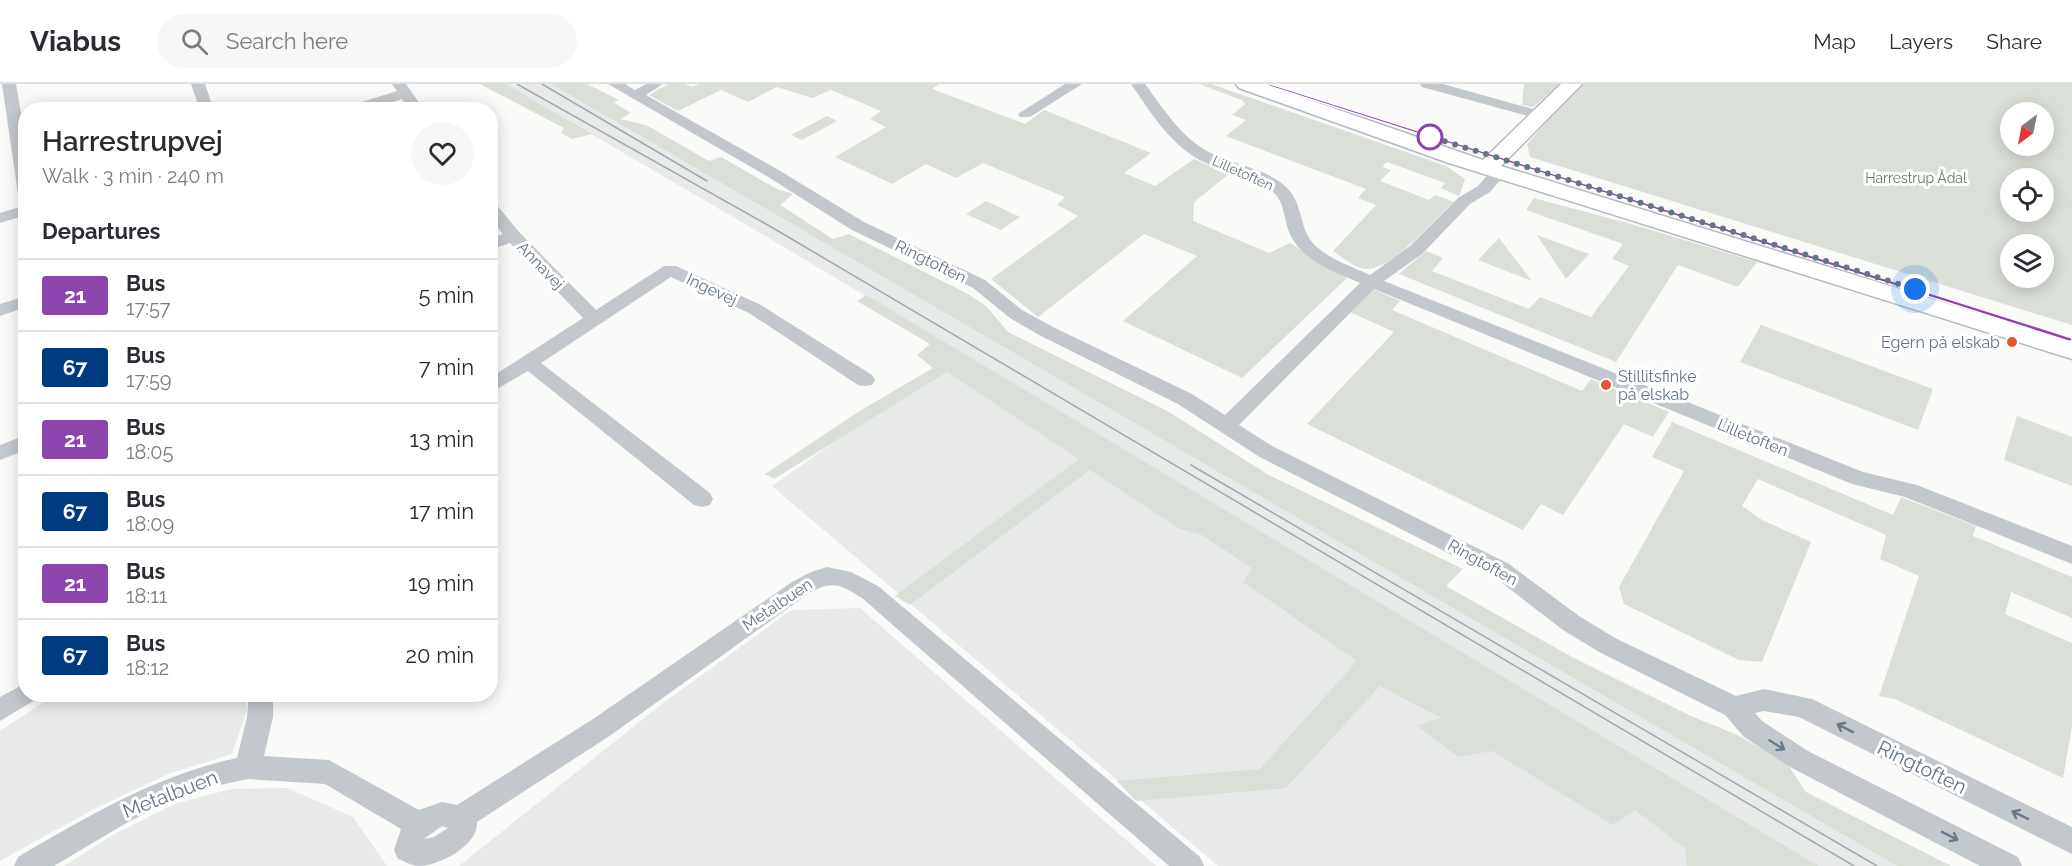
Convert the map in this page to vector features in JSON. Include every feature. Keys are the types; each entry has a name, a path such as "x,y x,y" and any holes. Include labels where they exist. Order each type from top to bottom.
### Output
{"street":[{"path":"9,84 18,142"},
{"path":"198,84 204,102"},
{"name":"Ringtoften","path":"615,84 771,172 858,226 979,285 1016,314 1185,399 1265,451 1501,570 1571,623 1607,645 1734,707 1753,729 1799,759 2008,866"},
{"path":"636,95 656,84"},
{"path":"1048,84 1070,87"},
{"name":"Lilletoften","path":"1138,84 1190,147 1212,159 1276,186 1285,195 1305,245 1317,254 1371,282 1859,479 1910,490 2072,555"},
{"path":"1246,84 2072,351"},
{"path":"1267,84 1498,165 2072,338"},
{"path":"1427,84 1542,116"},
{"path":"1227,425 1371,282 1416,250 1464,201 1484,189 1498,165 1572,84"},
{"path":"1025,114 1070,87"},
{"path":"370,102 402,88 412,102"},
{"path":"0,218 18,212"},
{"name":"Annavej","path":"498,217 513,236 595,320"},
{"path":"498,242 513,236"},
{"name":"Ingevej","path":"498,382 670,270 755,309 865,380"},
{"path":"0,310 18,304"},
{"path":"528,362 702,499"},
{"path":"0,453 18,445"},
{"name":"Metalbuen","path":"459,818 602,727 815,578 830,575 851,579 870,592 1190,866"},
{"path":"0,710 18,698"},
{"name":"Ringtoften","path":"1734,707 1764,700 1803,707 2072,841"},
{"path":"248,767 260,717 261,702"},
{"name":"Metalbuen","path":"28,866 118,813 163,792 206,776 248,767 329,772 418,825"},
{"path":"442,814 453,814 459,818 464,828 461,841 450,854 437,861 426,863 416,860 408,850 412,834 418,825 429,818 442,814"}],"shaded area":[{"path":"506,84 551,84 1897,866 1819,866 762,234"},
{"path":"955,357 1783,866 1218,866 772,486"},
{"path":"860,608 1156,866 459,866 658,707 791,610"},
{"path":"44,702 245,702 247,710 232,754 168,774 94,809 0,861 0,731"},
{"path":"287,788 353,817 387,866 64,866 111,836 177,803 232,789"}],"green space":[{"path":"480,84 506,84 592,134 572,139 561,133 564,128"},
{"path":"551,84 587,84 619,100 613,102 631,113 620,119 646,125 709,161 721,157 777,189 793,194 780,205 833,239 849,234 968,294 986,306 1008,332 1169,412 1267,474 1463,569 1446,586 1572,657 1691,716 1735,734 1786,762 1806,792 1951,866 1897,866"},
{"path":"668,84 685,84 692,87 699,84 939,84 932,89 1025,124 1044,110 1151,153 1124,173 1155,186 1194,159 1229,174 1194,202 1193,221 1269,253 1290,243 1347,278 1242,378 1123,321 1197,256 1144,234 1038,317 991,279 1078,216 1057,205 1065,197 983,163 956,178 926,164 892,184 835,157 886,127 870,119 881,111 831,90 812,98 777,87 748,102 721,90 678,111 649,95"},
{"path":"1199,84 1211,84 1446,166 1465,179 1459,196 1441,188 1445,183 1387,162 1382,167 1391,170 1380,181 1429,200 1435,195 1454,202 1410,244 1384,264 1372,268 1357,267 1333,251 1376,205 1358,198 1366,189 1226,136 1246,120 1232,115 1245,104 1242,100"},
{"path":"1524,84 1561,84 1533,107 1522,105"},
{"name":"Harrestrup Ådal","path":"1580,84 2072,84 2072,325 1530,157 1527,144"},
{"path":"827,116 837,121 802,140 791,135"},
{"path":"1534,198 1757,262 1738,287 1678,265 1616,362 1399,274 1426,251 1443,258 1432,271 1529,309 1540,297 1591,317 1629,266 1612,259 1623,244 1526,210"},
{"path":"986,201 1020,217 1001,230 966,214"},
{"path":"1537,235 1589,254 1566,279"},
{"path":"1499,238 1532,281 1478,260"},
{"path":"1373,289 1400,301 1392,310 1582,391 1591,379 1669,412 1653,437 1624,424 1563,515 1541,504 1523,530 1307,424 1394,332 1350,312"},
{"path":"866,295 1819,866 1687,866 1685,848 1635,810 1613,825 1492,751 1458,757 1417,726 1441,718 1380,686 1286,788 1136,801 1117,781 1260,769 1357,661 1243,582 1252,568 1202,535 1180,529 1090,470 910,605 895,596 1079,459 947,372 774,479 765,474 858,412 933,368 917,355 930,344 857,301"},
{"path":"1761,325 1933,389 1918,430 1740,362"},
{"path":"2017,416 2072,437 2072,486 2004,460"},
{"path":"1672,422 1893,515 1901,497 1976,526 1973,536 2072,577 2072,618 2011,592 2005,614 2072,643 2072,726 2063,778 1895,699 1879,696 1919,576 1880,559 1886,535 1758,479 1742,506 1762,520 1811,542 1762,662 1739,660 1624,604 1619,587 1684,471 1652,457"}],"tram line":[{"path":"517,84 773,228 1854,866"},
{"path":"542,84 707,181"},
{"path":"1191,465 1877,866"}],"bus line":[{"name":"21","path":"1267,84 2072,338"}],"place":[{"name":"Egern på elskab","path":"2012,342"},
{"name":"Stillitsfinke på elskab","path":"1606,385"}],"route":[{"path":"1430,137 1422,134 1915,289"}]}
